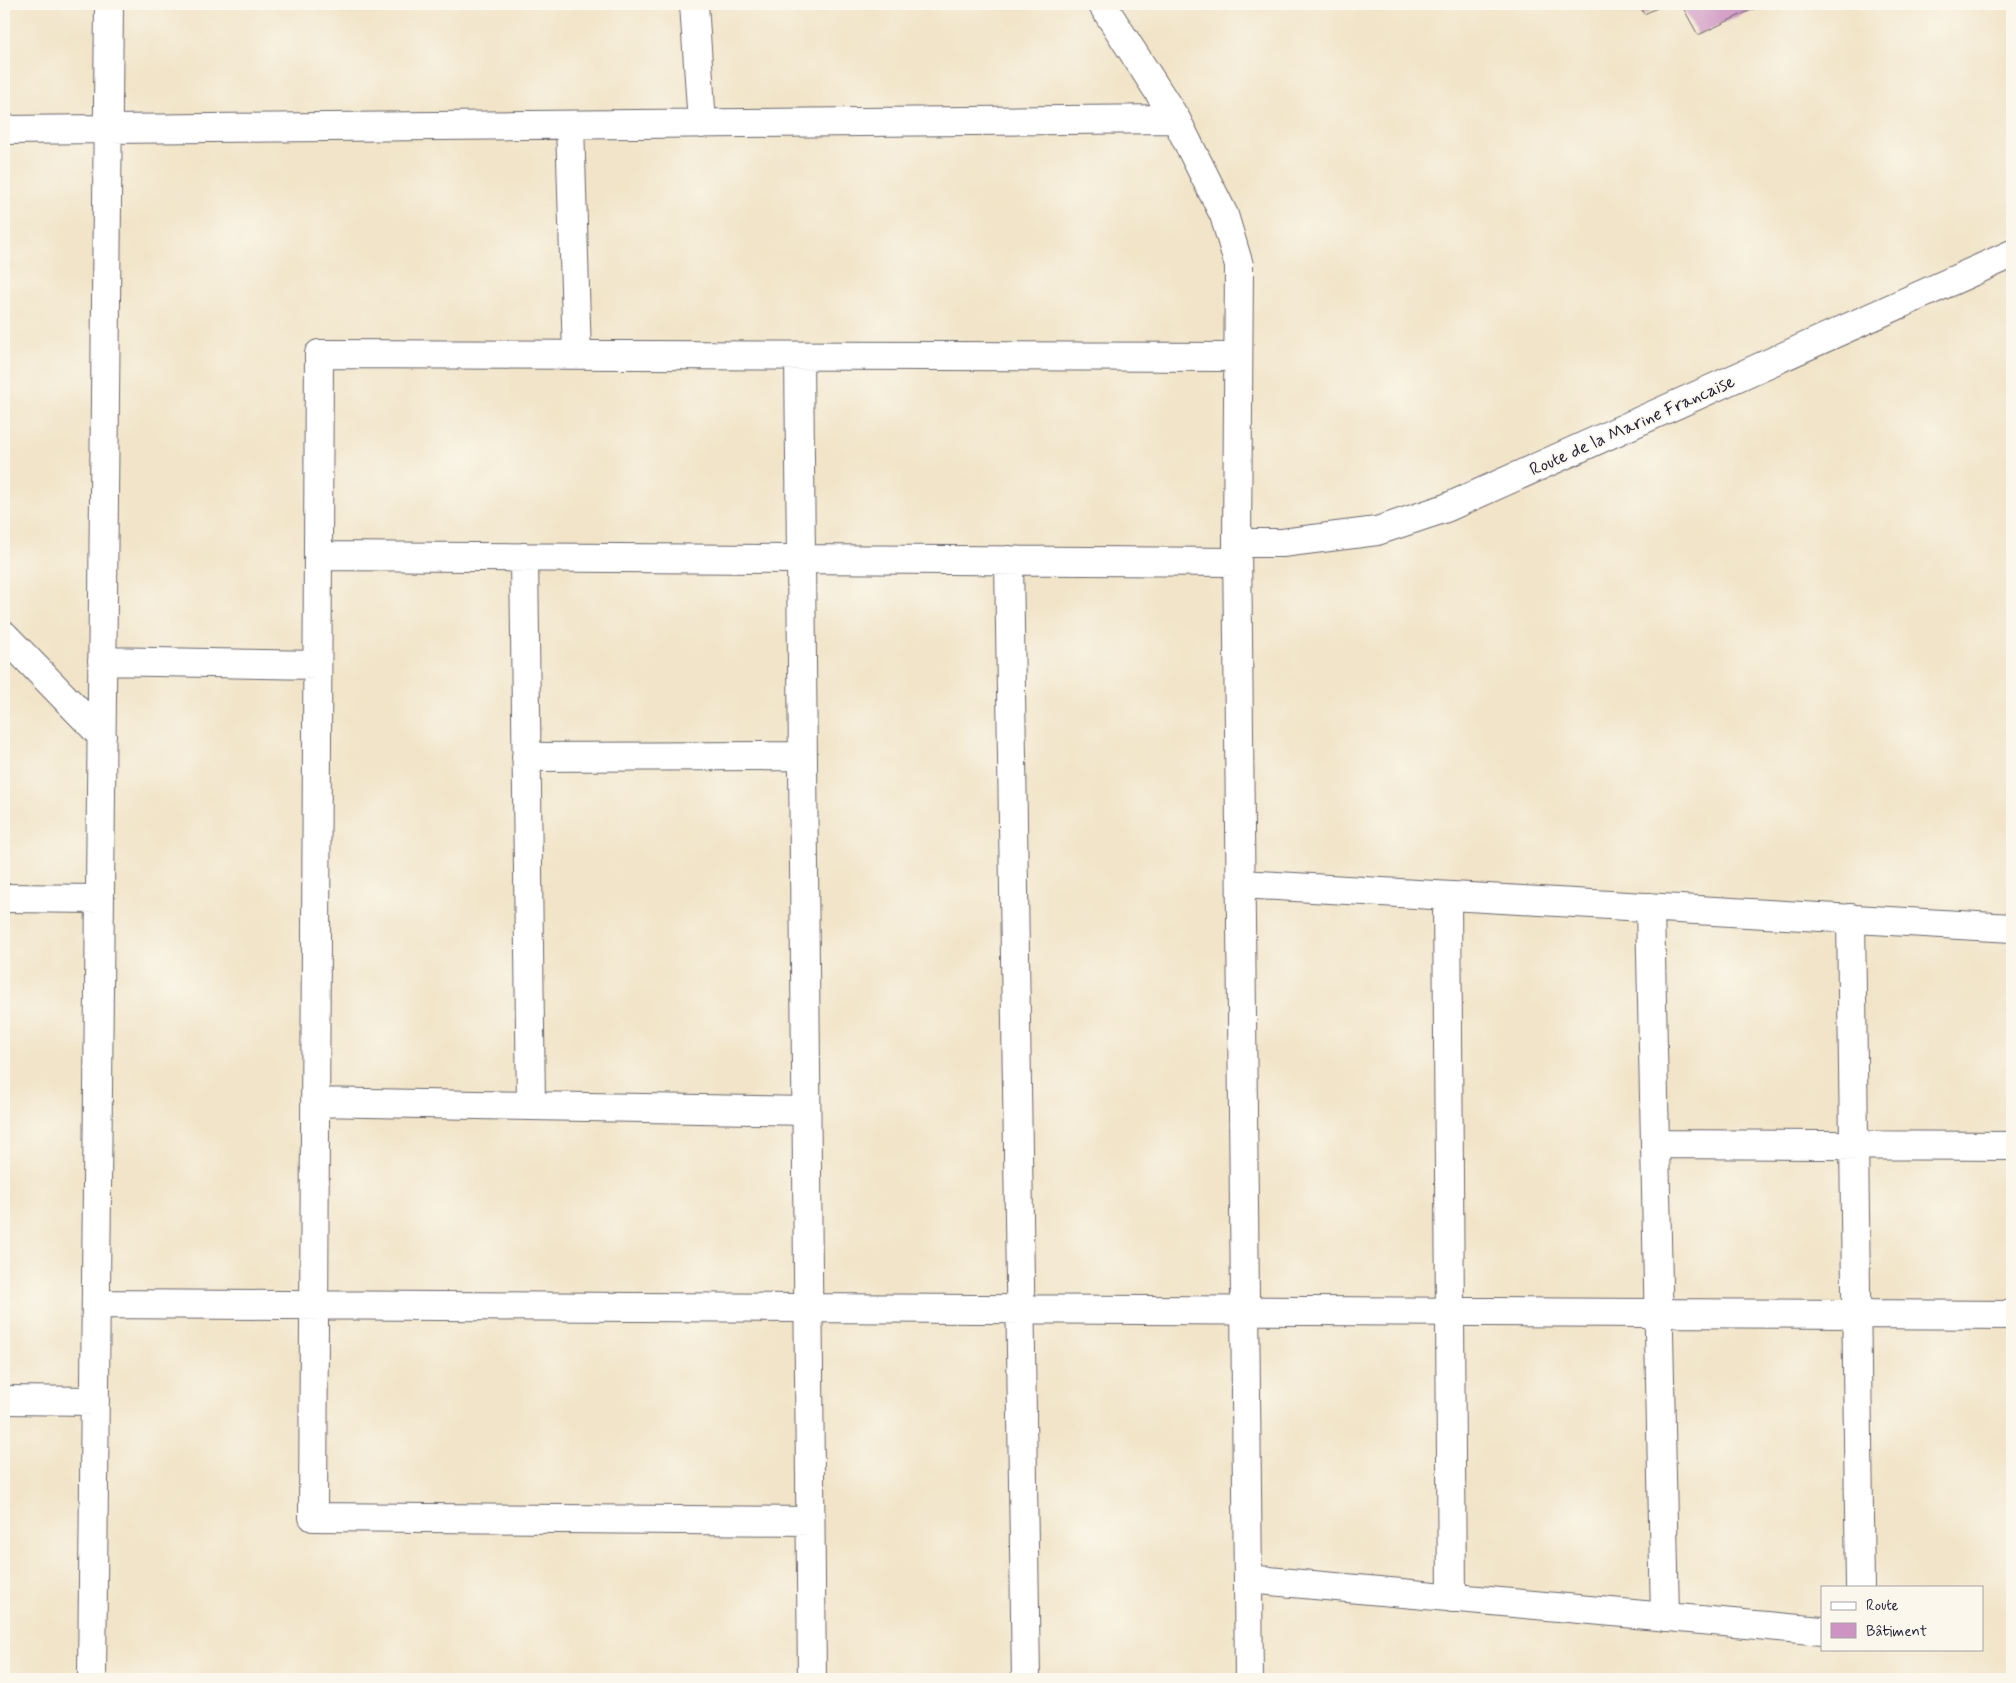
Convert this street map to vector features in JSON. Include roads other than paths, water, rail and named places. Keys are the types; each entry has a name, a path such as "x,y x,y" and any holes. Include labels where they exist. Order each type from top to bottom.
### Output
{"street":[{"path":"92,1679 109,4"},
{"path":"694,4 702,124"},
{"path":"1102,4 1176,119 1224,215 1239,265 1237,552 1249,1679"},
{"path":"4,130 1176,119"},
{"path":"570,125 577,355"},
{"name":"Route de la Marine Francaise","path":"318,556 1009,560 1237,552 1282,543 1377,531 1446,508 2012,254"},
{"path":"810,1521 313,1517 319,354 1238,357"},
{"path":"798,356 812,1679"},
{"path":"524,557 531,1105"},
{"path":"1009,560 1026,1679"},
{"path":"4,635 102,736"},
{"path":"102,661 317,665"},
{"path":"526,757 803,756"},
{"path":"1241,884 2012,928"},
{"path":"1447,896 1452,1598"},
{"path":"4,898 100,899"},
{"path":"1650,907 1665,1617"},
{"path":"1851,918 1860,1586"},
{"path":"315,1102 806,1110"},
{"path":"1655,1144 2012,1146"},
{"path":"96,1304 2012,1315"},
{"path":"4,1400 95,1401"},
{"path":"1248,1579 1821,1631"}]}
